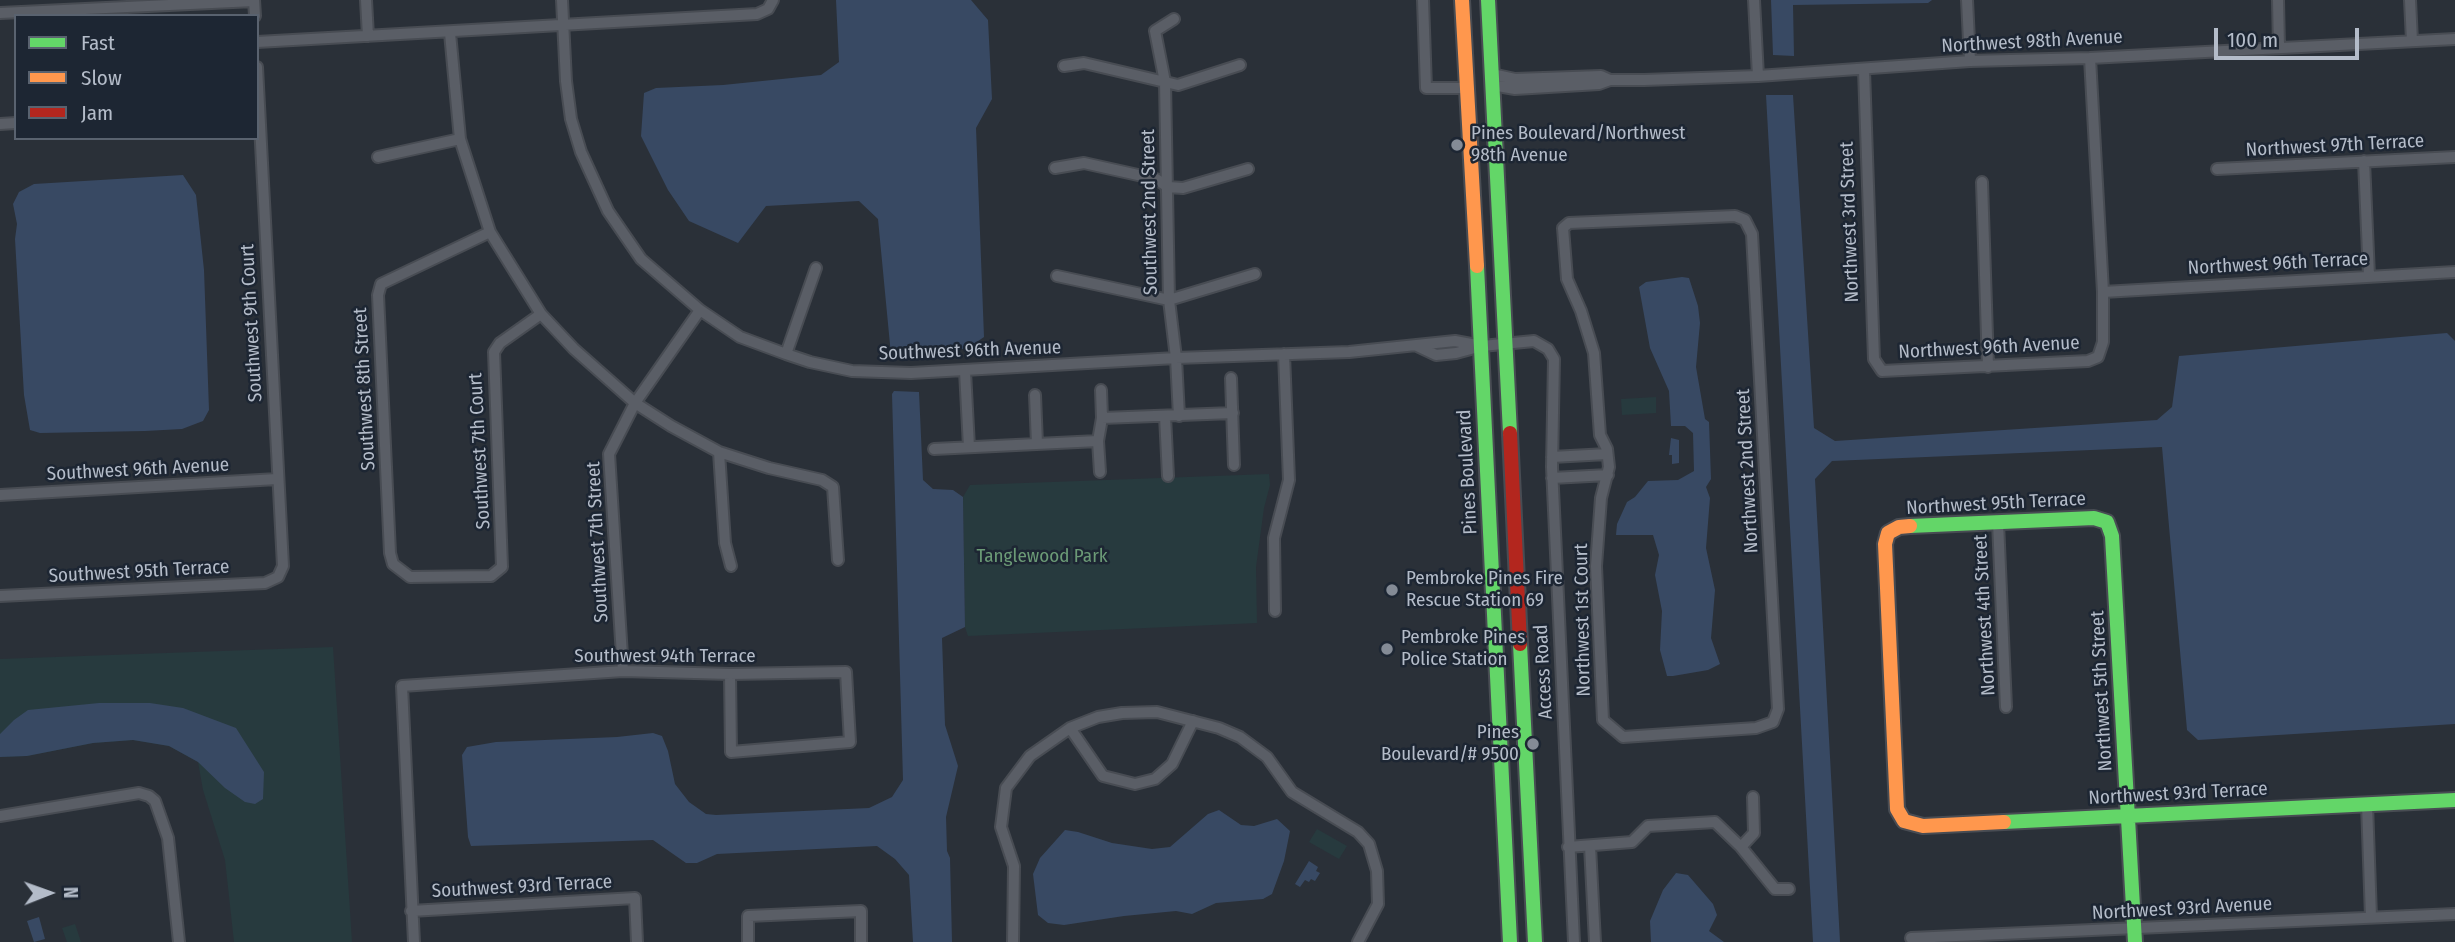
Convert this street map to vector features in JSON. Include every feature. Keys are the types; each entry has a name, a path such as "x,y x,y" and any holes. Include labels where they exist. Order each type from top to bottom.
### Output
{"main road":[{"name":"Pines Boulevard","path":"1462,0 1482,346 1510,942"},
{"path":"1474,0 1477,59 1481,75 1492,79"},
{"path":"1488,0 1535,942"},
{"path":"1467,88 1477,93 1482,103 1488,174 1499,212"},
{"name":"Northwest 95th Terrace","path":"1904,821 1897,809 1885,544 1888,533 1899,527 1998,522 2094,518 2107,522"},
{"name":"Northwest 5th Street","path":"2107,522 2112,536 2135,936"},
{"name":"Northwest 93rd Terrace","path":"1904,821 1923,826 2455,800"}],"street":[{"path":"0,13 254,0"},
{"path":"366,0 368,36"},
{"path":"562,0 564,26"},
{"path":"1423,0 1426,88 1467,88"},
{"path":"1754,0 1758,76"},
{"path":"1967,0 1970,61"},
{"path":"2278,0 2278,47"},
{"path":"2410,0 2412,41"},
{"path":"259,43 757,14 770,4"},
{"name":"Southwest 2nd Street","path":"1174,19 1155,31 1165,82 1169,300 1179,416"},
{"name":"Southwest 96th Avenue","path":"564,26 571,119 581,152 608,211 641,259 700,310 740,337 786,354 852,371 911,373 1176,358 1284,355 1414,345 1436,355 1482,346 1534,341 1542,344 1554,359"},
{"path":"450,33 460,139 490,232 541,314 574,349 635,403 719,452 769,468 822,480 834,487 838,560"},
{"name":"Northwest 98th Avenue","path":"1492,79 1516,89 1599,84 1610,80 1758,76 1970,61 2090,58 2455,39"},
{"path":"2090,58 2103,292"},
{"path":"1064,65 1084,63 1178,85 1240,65"},
{"name":"Northwest 3rd Street","path":"1864,70 1874,359 1882,371"},
{"name":"Southwest 9th Court","path":"259,129 283,566 278,577"},
{"path":"378,157 460,139"},
{"name":"Northwest 97th Terrace","path":"2217,169 2455,157"},
{"path":"2364,161 2369,276"},
{"path":"1055,168 1084,163 1156,179 1168,187 1183,188 1248,169"},
{"path":"1982,182 1988,366"},
{"name":"Northwest 2nd Street","path":"1569,223 1735,216 1745,220 1752,234 1778,709 1773,722 1756,728 1623,737 1606,726"},
{"name":"Northwest 1st Court","path":"1569,223 1563,228 1567,279 1594,353 1600,435 1607,454 1608,475 1601,498 1596,566 1603,720 1606,726"},
{"name":"Southwest 8th Street","path":"490,232 381,284 378,295 390,553 393,564 410,577 491,576 502,567"},
{"path":"786,354 816,268"},
{"name":"Northwest 96th Terrace","path":"2103,292 2455,272"},
{"path":"1057,276 1169,300 1255,274"},
{"name":"Northwest 96th Avenue","path":"1882,371 2088,361 2098,357 2103,342 2103,292"},
{"name":"Southwest 7th Street","path":"623,671 609,454 635,403 700,310"},
{"name":"Southwest 7th Court","path":"502,567 494,352 500,343 541,314"},
{"path":"1275,611 1274,538 1289,480 1284,355"},
{"name":"Access Road","path":"1554,359 1552,478 1574,942"},
{"path":"965,371 969,447"},
{"path":"1231,377 1234,466"},
{"path":"1100,472 1098,441 1102,418 1101,390"},
{"path":"1035,395 1037,444"},
{"path":"1102,418 1233,413"},
{"path":"1165,416 1168,476"},
{"path":"934,449 1098,441"},
{"path":"719,452 725,543 731,566"},
{"path":"1552,457 1607,454"},
{"path":"1552,478 1608,475"},
{"name":"Southwest 96th Avenue","path":"0,495 277,479"},
{"name":"Northwest 4th Street","path":"1998,522 2006,706"},
{"name":"Southwest 95th Terrace","path":"0,596 265,583 278,577"},
{"path":"1494,605 1518,604"},
{"name":"Southwest 94th Terrace","path":"411,911 401,686 623,671 730,674 846,672 850,742 731,752 730,674"},
{"path":"1013,942 1014,866 1001,827 1006,788 1030,756 1070,728 1098,717 1157,712 1219,728 1251,745 1267,757 1292,792 1358,832 1369,844 1377,871 1378,904 1358,942"},
{"path":"1070,728 1103,776 1135,784 1155,779 1172,764 1193,721"},
{"path":"0,816 139,793 149,796 155,801 169,838 180,942"},
{"path":"1741,847 1754,833 1754,797"},
{"path":"2367,804 2371,918"},
{"path":"1568,847 1632,842 1648,827 1715,822 1741,847 1775,889 1788,889"},
{"path":"1590,846 1595,942"},
{"name":"Southwest 93rd Terrace","path":"411,911 635,898 637,942"},
{"path":"411,911 414,942"},
{"path":"748,942 748,916 861,911 861,942"},
{"name":"Northwest 93rd Avenue","path":"1911,938 2135,936 2455,914"}],"green space":[{"path":"1656,397 1656,413 1622,415 1621,399"},
{"name":"Tanglewood Park","path":"1269,474 1270,485 1256,567 1257,623 968,636 965,627 963,497 970,485"},
{"path":"333,647 352,942 234,942 225,860 203,790 198,762 169,746 133,740 93,743 27,756 0,757 0,659"},
{"path":"1317,829 1347,846 1339,859 1309,842"},
{"path":"75,924 81,942 67,942 62,928"}],"water":[{"path":"836,0 971,0 988,20 992,99 976,128 984,337 968,348 918,356 891,355 878,219 859,201 766,206 738,243 689,221 668,190 641,136 644,93 656,88 723,85 821,75 839,62"},
{"path":"1771,0 1932,0 1928,3 1793,5 1794,56 1773,55"},
{"path":"1766,95 1793,95 1814,428 1835,441 2157,420 2172,407 2179,356 2447,333 2455,341 2455,724 2198,740 2187,730 2162,447 1832,461 1815,479 1840,942 1813,942"},
{"path":"183,175 196,195 204,270 209,410 203,421 182,429 145,431 40,433 30,430 24,395 15,239 17,224 13,204 19,192 34,184"},
{"path":"1689,278 1700,323 1696,367 1705,419 1709,422 1711,479 1706,487 1710,498 1706,548 1715,590 1711,638 1720,664 1708,670 1667,676 1660,650 1662,611 1655,575 1659,555 1653,535 1616,535 1617,524 1627,502 1635,497 1648,481 1678,480 1694,471 1693,433 1685,426 1671,426 1669,391 1650,348 1639,287 1646,282"},
{"path":"894,391 919,392 923,480 933,489 953,490 963,497 965,627 942,638 945,725 958,766 946,817 952,942 913,942 909,875 895,859 877,846 717,854 697,863 686,863 653,840 471,846 462,755 467,747 496,742 653,733 662,736 675,784 689,802 706,814 869,808 892,797 903,780"},
{"path":"1671,438 1679,440 1679,463 1672,464 1672,455 1669,455"},
{"path":"99,703 150,703 183,708 236,728 264,772 263,799 255,804 245,802 225,788 198,762 169,746 133,740 93,743 27,756 0,757 0,734 28,710"},
{"path":"1219,810 1241,825 1254,826 1277,819 1290,831 1284,861 1272,894 1263,899 1216,903 1192,914 1176,911 1064,925 1048,923 1038,915 1033,874 1040,858 1065,830 1112,843 1152,849 1170,847 1208,814"},
{"path":"1309,861 1318,867 1316,871 1320,873 1315,881 1305,880 1300,887 1295,884"},
{"path":"1676,873 1688,875 1713,904 1717,915 1709,931 1724,942 1651,942 1650,921 1663,890"},
{"path":"39,917 45,939 34,942 27,921"}],"traffic: fast":[{"path":"1488,0 1510,433"},
{"path":"1477,266 1510,942"},
{"path":"1910,526 2094,518 2107,522 2112,536 2135,942"},
{"path":"1520,644 1535,942"},
{"path":"2004,822 2455,800"}],"traffic: slow":[{"path":"1462,0 1477,266"},
{"path":"1910,526 1899,527 1888,533 1885,544 1897,809 1904,821 1923,826 2004,822"}],"traffic: jam":[{"path":"1510,433 1520,644"}],"place":[{"name":"Pines Boulevard/Northwest 98th Avenue","path":"1457,145"},
{"name":"Pembroke Pines Fire Rescue Station 69","path":"1392,590"},
{"name":"Pembroke Pines Police Station","path":"1387,649"},
{"name":"Pines Boulevard/# 9500","path":"1533,744"}]}
